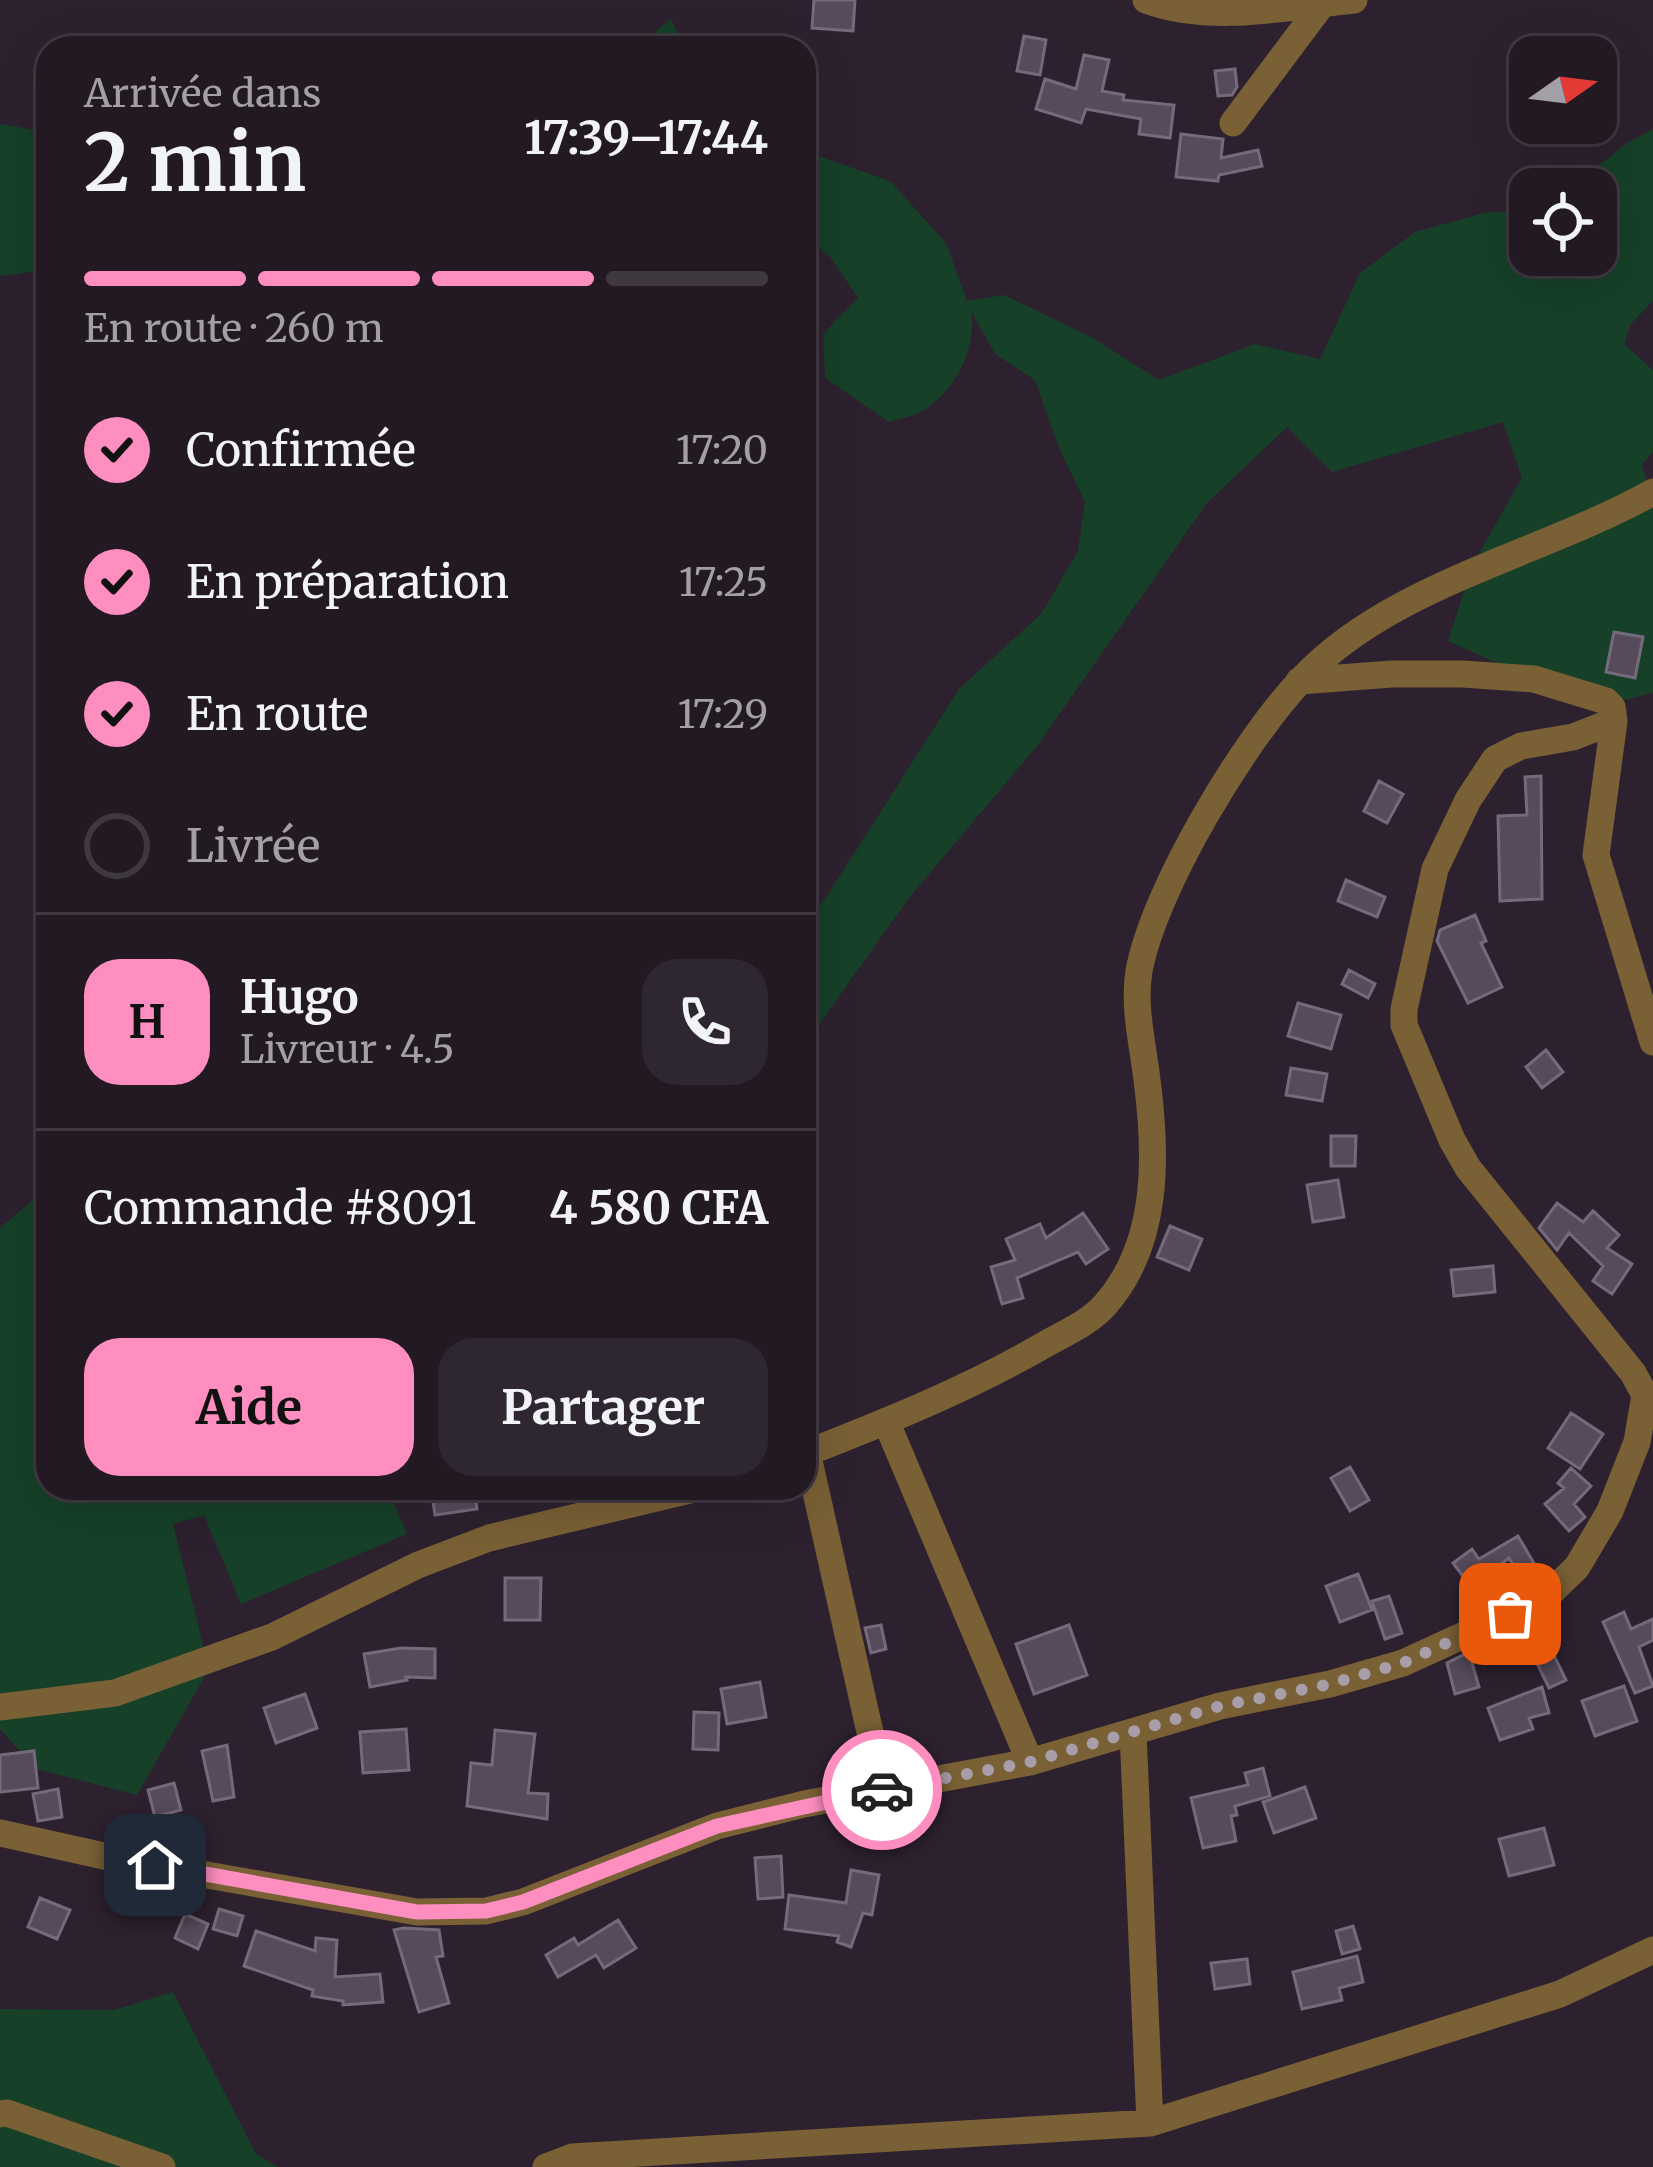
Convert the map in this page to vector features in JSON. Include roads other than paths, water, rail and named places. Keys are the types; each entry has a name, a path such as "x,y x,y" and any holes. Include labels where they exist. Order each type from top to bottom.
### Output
{"street":[{"path":"1146,0 1172,10 1354,0"},
{"path":"1233,123 1323,3"},
{"path":"816,1449 1000,1370 1082,1323 1103,1307 1127,1274 1144,1240 1151,1186 1139,971 1187,850 1224,785 1299,681 1335,647 1373,621 1612,515 1653,492"},
{"path":"1299,681 1392,674 1534,679 1606,701 1612,707 1596,854 1653,1042"},
{"path":"0,1833 122,1860 417,1912 486,1911 544,1894 717,1826 1030,1762 1220,1706 1330,1684 1403,1663 1545,1598 1577,1567 1610,1511 1637,1442 1645,1395 1633,1373 1468,1168 1404,1025 1404,1009 1435,869 1468,800 1496,758 1521,746 1574,737 1614,721"},
{"path":"886,1421 1030,1762"},
{"path":"816,1496 884,1790"},
{"path":"0,1707 115,1693 272,1637 418,1565 489,1538 648,1500"},
{"path":"1133,1732 1150,2123"},
{"path":"546,2167 572,2157 1150,2123 1560,1994 1653,1950"},
{"path":"0,2114 162,2167"}]}
